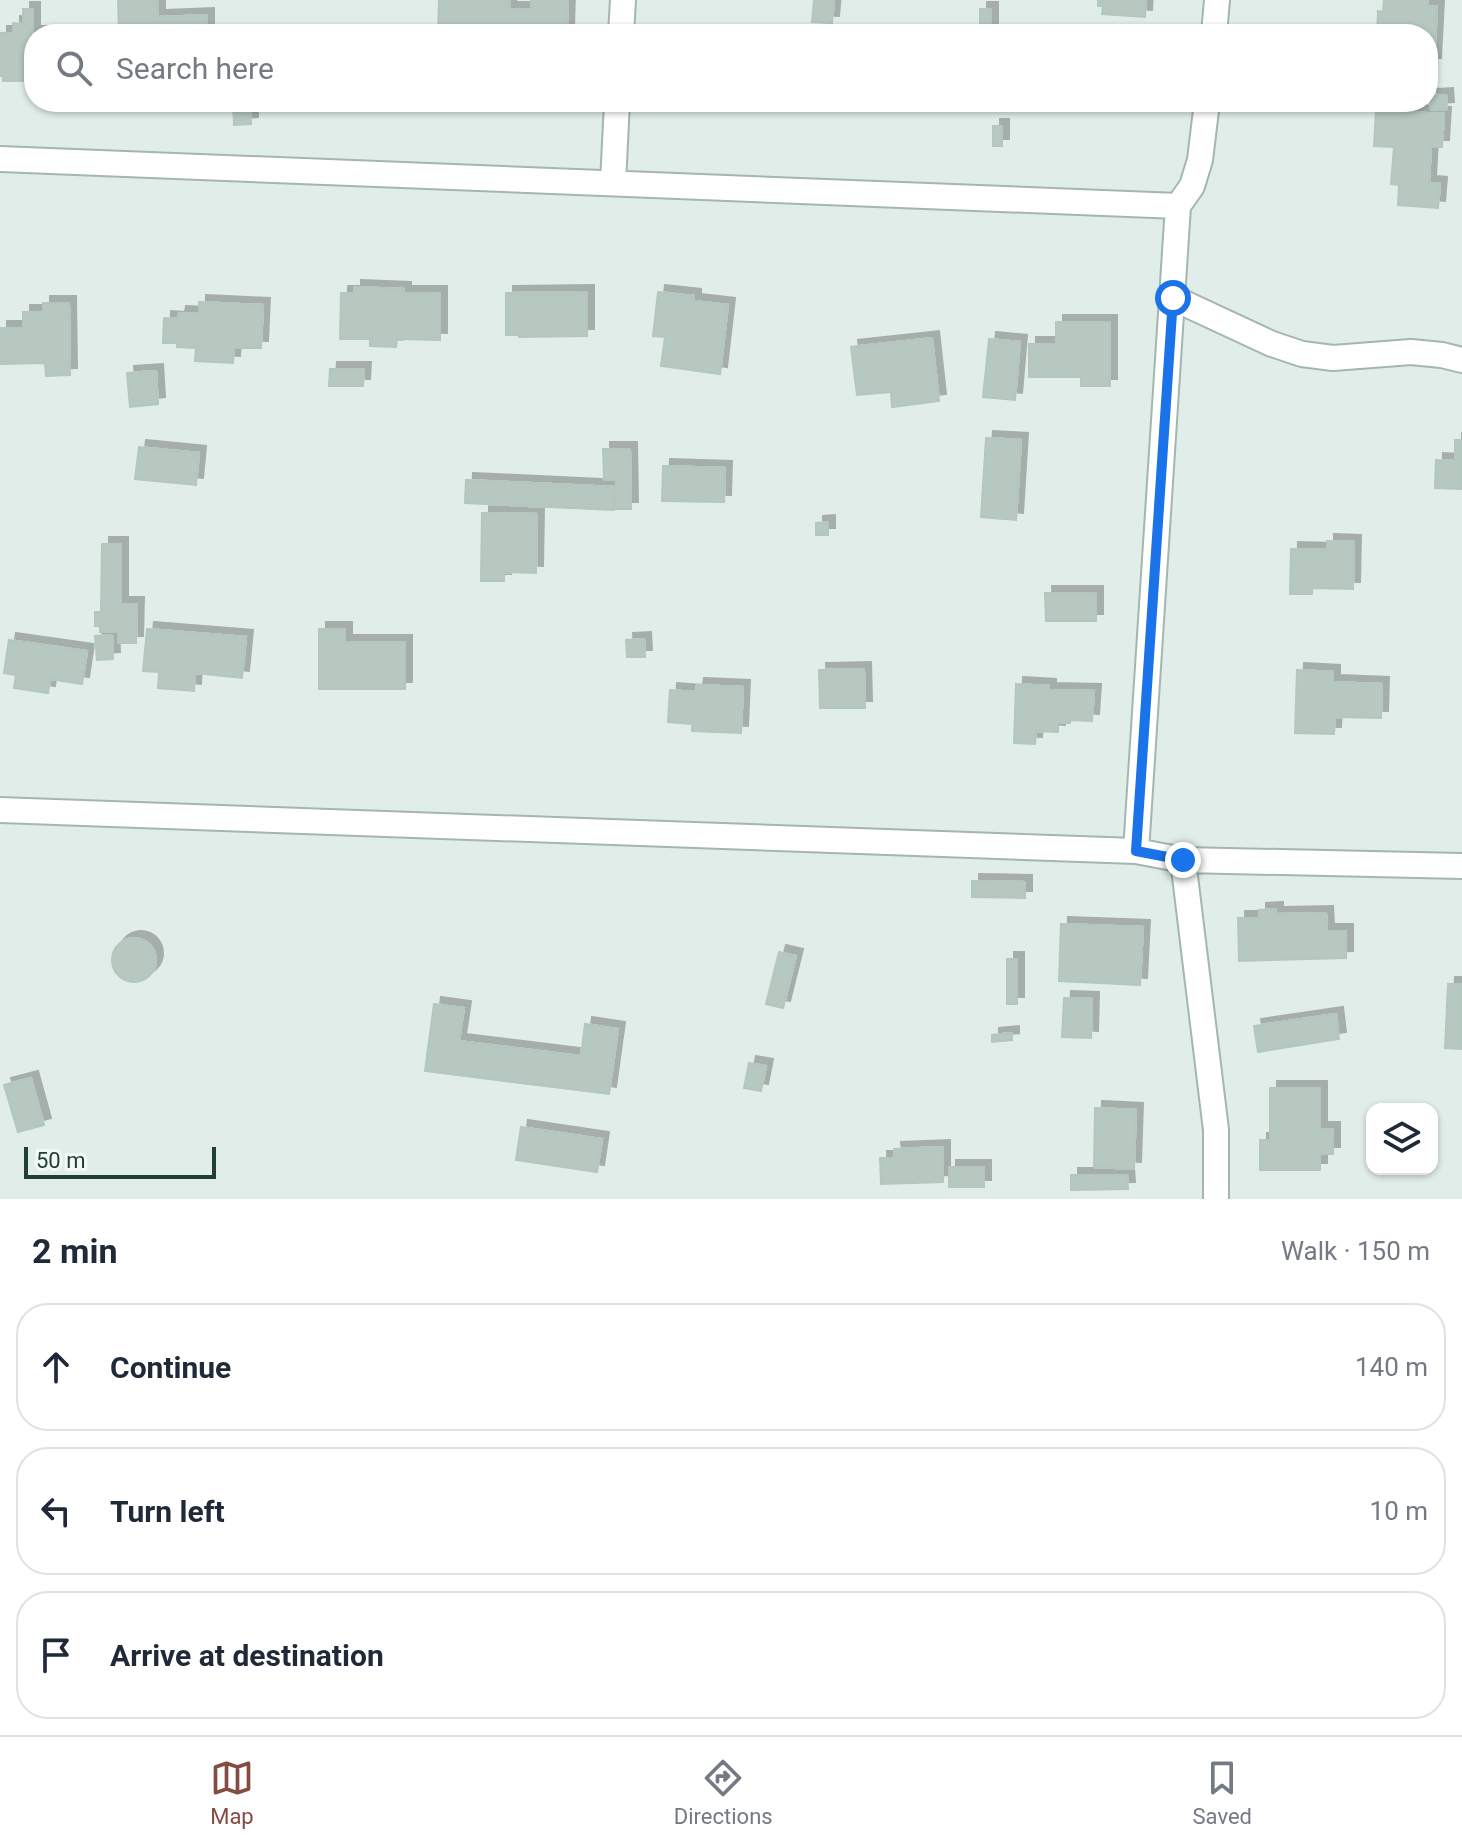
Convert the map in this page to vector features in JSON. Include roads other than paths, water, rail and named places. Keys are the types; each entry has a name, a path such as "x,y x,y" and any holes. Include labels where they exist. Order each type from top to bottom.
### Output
{"street":[{"path":"622,24 623,0"},
{"path":"1215,24 1217,0"},
{"path":"613,183 617,112"},
{"path":"1136,851 1178,206 1192,186 1200,160 1206,112"},
{"path":"0,159 1178,206"},
{"path":"1173,298 1272,344 1302,354 1333,358 1411,352 1462,360"},
{"path":"0,810 1136,851 1183,860 1462,866"},
{"path":"1183,860 1216,1130 1216,1199"},
{"path":"1201,1199 1215,1163"}]}
